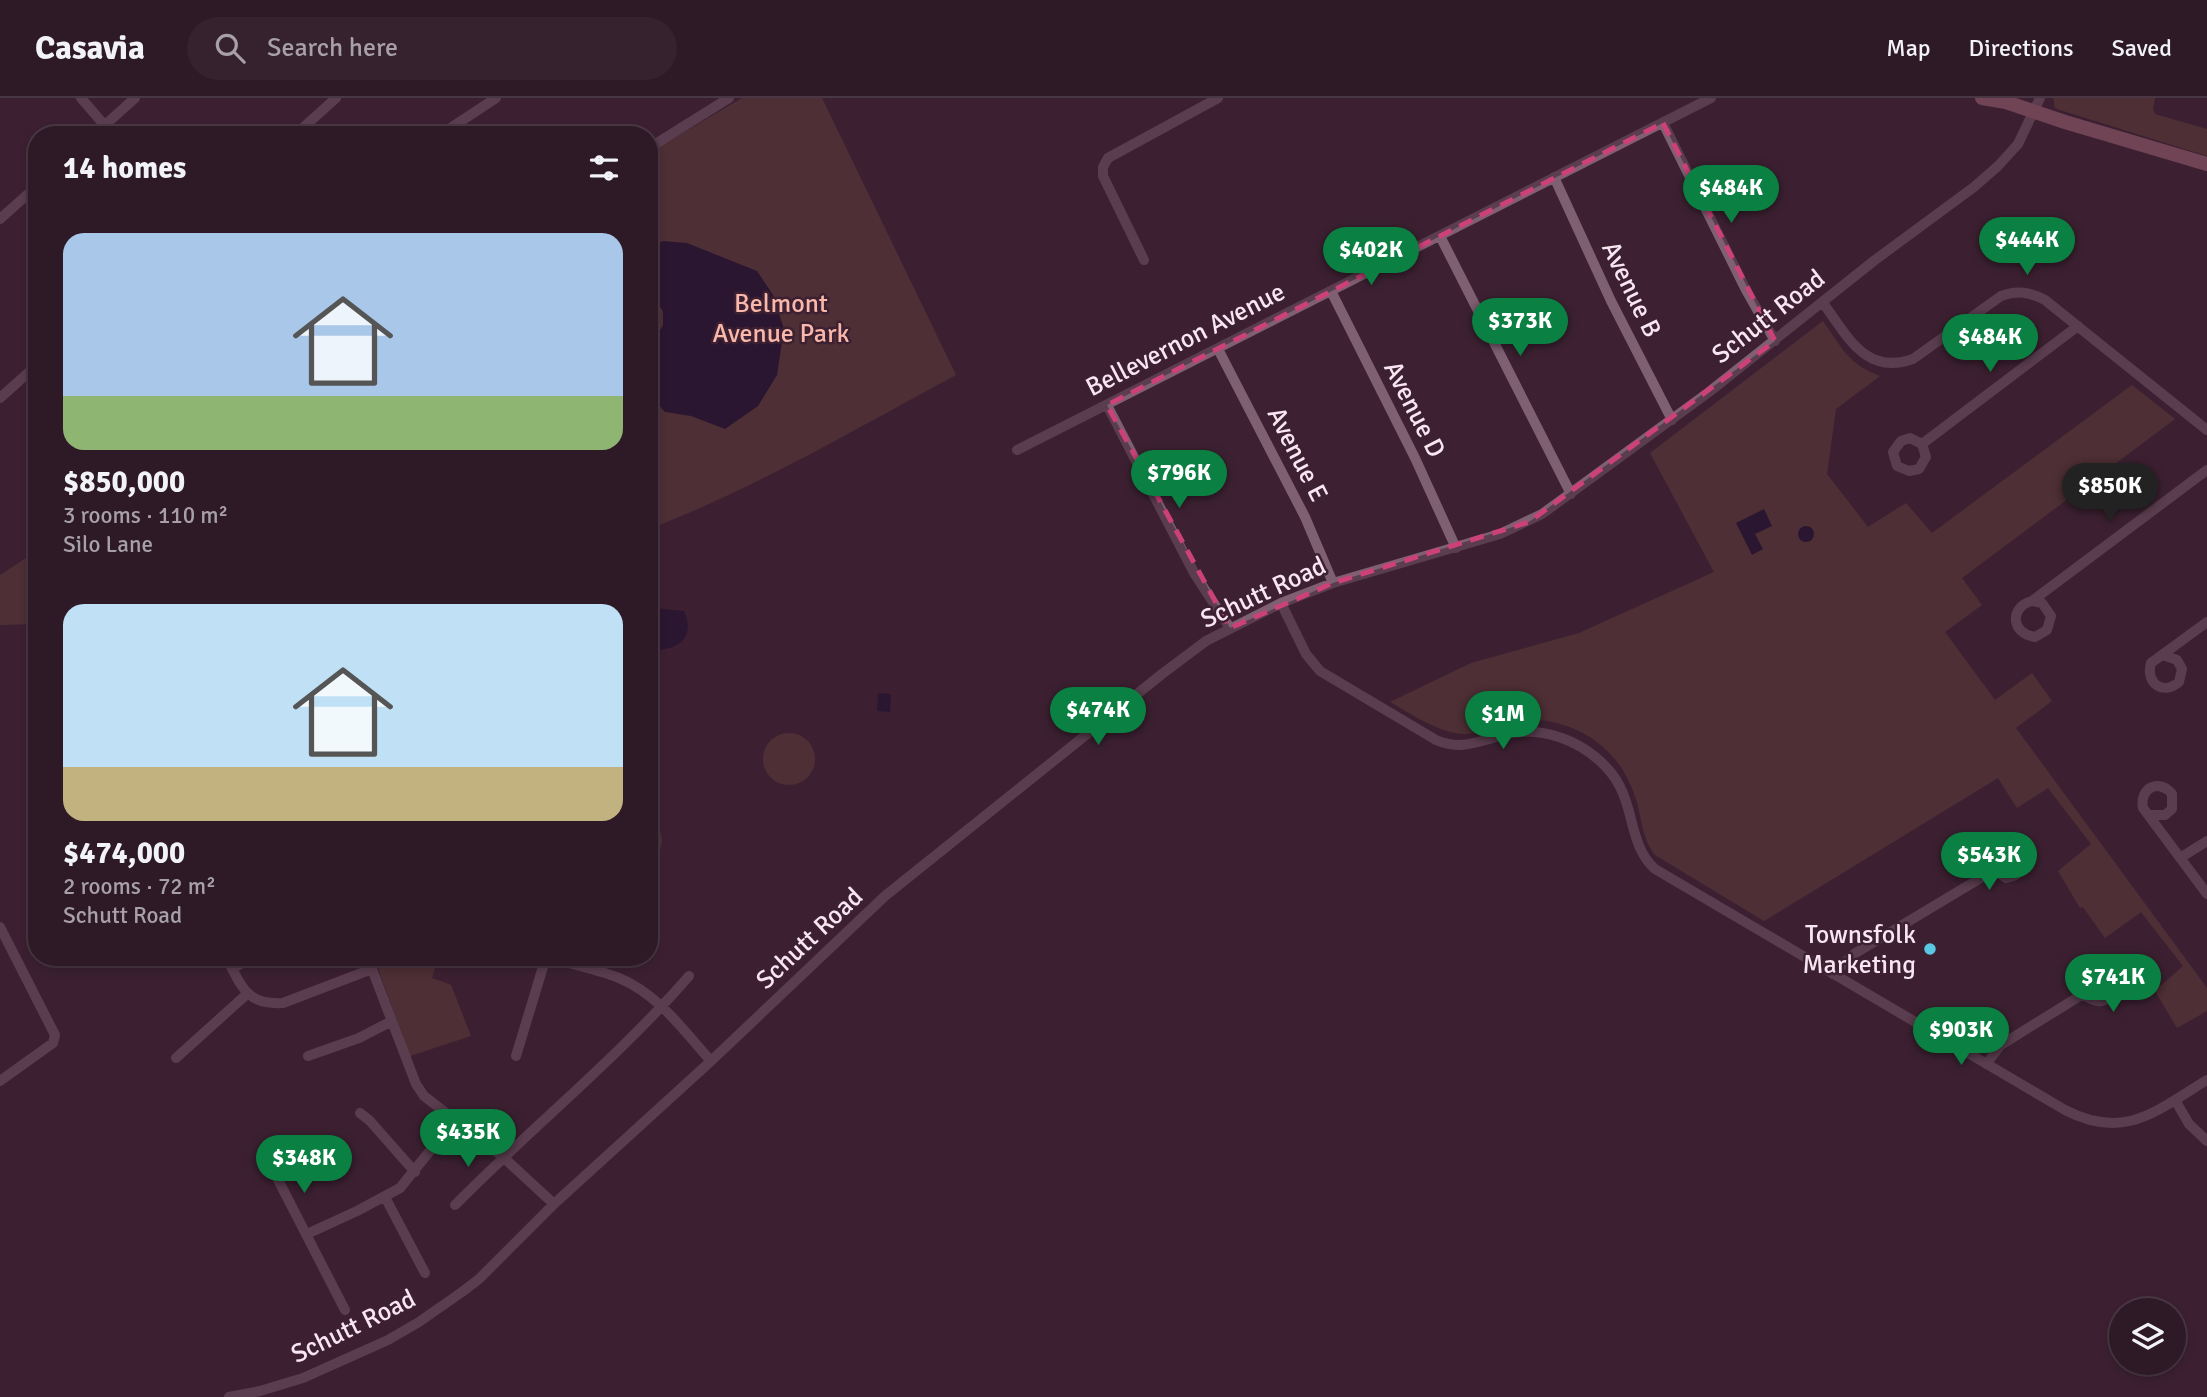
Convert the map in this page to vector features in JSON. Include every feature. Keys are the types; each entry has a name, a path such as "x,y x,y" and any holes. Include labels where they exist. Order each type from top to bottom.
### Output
{"main road":[{"path":"1982,98 2037,105 2207,164"}],"street":[{"path":"81,98 105,125 135,98"},
{"path":"305,126 335,98"},
{"path":"454,126 496,98"},
{"path":"658,142 729,98"},
{"path":"1144,260 1103,176 1103,167 1108,158 1218,98"},
{"name":"Bellevernon Avenue","path":"1017,450 1711,98"},
{"name":"Schutt Road","path":"229,1397 303,1378 388,1340 419,1322 479,1279 554,1204 902,882 1162,674 1206,641 1281,603 1333,583 1514,529 1542,514 1672,420 1998,166 2018,144 2037,105"},
{"path":"1662,123 1746,290 1775,341"},
{"name":"Avenue B","path":"1554,177 1611,301 1672,420"},
{"path":"0,219 28,194"},
{"path":"1440,236 1571,495"},
{"name":"Avenue D","path":"1331,292 1421,469 1456,548"},
{"path":"1823,303 1857,349 1874,360 1889,363 1913,359 1986,305 2009,293 2035,295 2045,300 2207,430"},
{"path":"1922,444 2078,327"},
{"name":"Avenue E","path":"1218,349 1295,498 1333,583"},
{"path":"0,398 28,373"},
{"path":"1107,405 1194,573 1230,628"},
{"path":"2032,601 2207,470"},
{"path":"1281,603 1306,654 1320,671 1436,740 1447,745 1463,746 1505,734 1532,732 1559,737 1586,750 1608,768 1618,783 1630,810 1639,848 1655,869 2065,1110 2091,1122 2119,1123 2135,1120 2207,1080"},
{"path":"2163,655 2207,622"},
{"path":"2150,815 2207,894"},
{"path":"2180,858 2207,841"},
{"path":"1833,974 1854,954 1994,870"},
{"path":"0,928 55,1035 53,1043 0,1081"},
{"path":"230,966 240,987 247,994 261,1002 283,1003 364,966"},
{"path":"232,969 237,966"},
{"path":"372,966 416,1084 424,1096 503,1157 554,1204"},
{"path":"516,1056 543,966"},
{"path":"594,966 632,984 663,1007 711,1061"},
{"path":"455,1205 663,1007 689,976"},
{"path":"176,1058 247,994"},
{"path":"1986,1064 2001,1045 2082,994"},
{"path":"308,1056 359,1038 392,1021"},
{"path":"2175,1100 2189,1124 2207,1141"},
{"path":"360,1113 415,1172"},
{"path":"307,1234 400,1188 454,1121"},
{"path":"273,1170 345,1310"},
{"path":"385,1197 425,1273"}],"highlighted area":[{"path":"1663,123 1775,341 1529,522 1333,583 1230,628 1107,405"}],"green space":[{"name":"Belmont Avenue Park","path":"742,98 822,98 956,375 767,476 658,525 658,148"},
{"path":"2053,98 2155,98 2155,114 2207,129 2207,156 2060,110 2055,108"},
{"path":"1823,321 1853,360 1880,376 1836,409 1827,474 1868,527 1906,503 1932,533 2132,385 2175,419 1962,578 1982,605 1945,632 1995,700 2032,673 2052,701 2016,728 2207,988 2207,1011 2177,1028 2155,991 2183,966 2141,912 2105,938 2083,907 2080,908 2058,871 2091,844 2048,788 2017,808 1998,778 1764,921 1655,855 1645,835 1627,777 1613,757 1592,739 1567,726 1539,720 1511,722 1470,734 1454,733 1426,722 1390,702 1471,663 1579,633 1714,572 1650,453"},
{"path":"28,557 28,624 0,625 0,575"},
{"path":"789,733 799,735 807,741 813,749 813,769 807,777 799,783 789,785 779,783 771,777 765,769 763,759 765,749 771,741 779,735"},
{"path":"658,829 662,841 658,851"},
{"path":"378,966 435,966 432,978 451,985 471,1036 410,1056"}],"shaded area":[{"path":"663,241 687,243 757,271 773,295 784,329 777,375 758,406 725,429 691,416 665,412 658,404 658,334 663,325 663,312 658,303 658,243"},
{"path":"1764,509 1772,526 1755,534 1763,549 1752,555 1736,523"},
{"path":"1806,526 1812,528 1812,540 1806,542 1800,540 1798,534 1800,528"},
{"path":"658,608 684,611 688,629 686,636 675,646 659,650"},
{"path":"878,693 891,694 890,712 877,711"}],"place":[{"name":"Townsfolk Marketing","path":"1930,949"}]}
